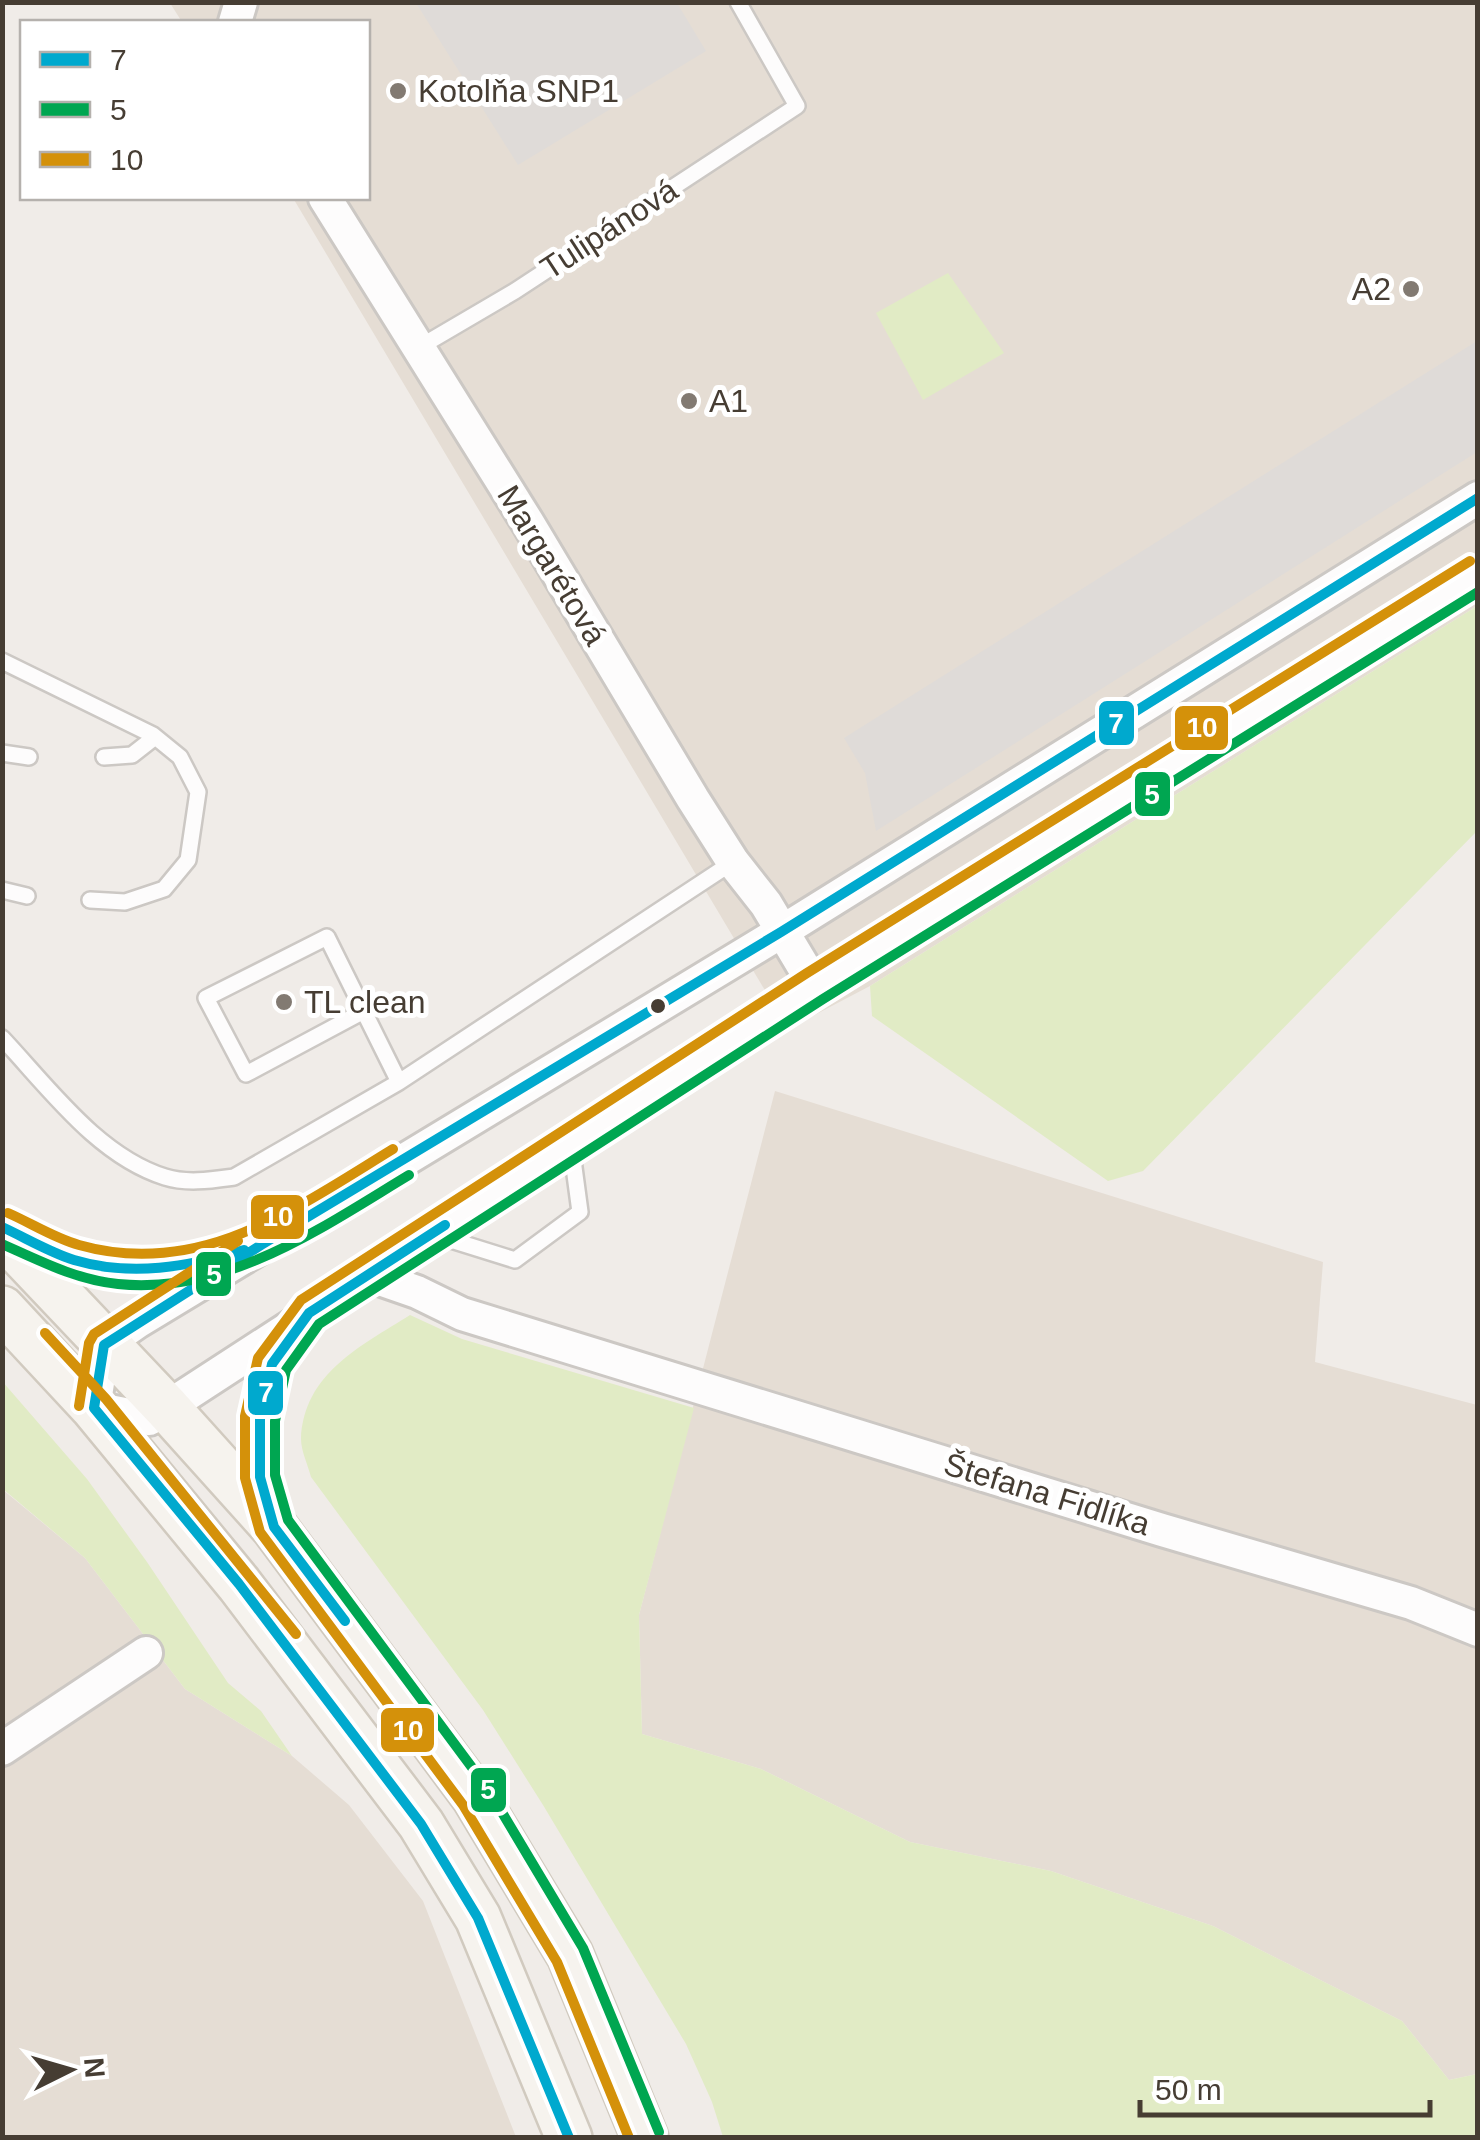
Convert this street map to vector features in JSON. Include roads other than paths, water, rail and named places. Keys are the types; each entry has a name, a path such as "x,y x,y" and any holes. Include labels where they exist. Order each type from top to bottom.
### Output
{"main road":[{"path":"2,1231 274,1527 476,1797 570,1955 645,2138"},
{"path":"2,1309 94,1408 239,1584 420,1824 478,1918 569,2138"}],"street":[{"name":"Margarétová","path":"326,200 733,862 766,904 814,986"},
{"path":"1478,498 781,932 261,1245 104,1345 94,1408 148,1419 814,986 1478,574"},
{"path":"2,1231 74,1260 136,1270 190,1267 261,1245"},
{"name":"Štefana Fidlíka","path":"368,1275 417,1292 462,1314 1410,1603 1478,1630"},
{"path":"274,1527 260,1478 260,1419 272,1364 309,1313"},
{"path":"2,1749 146,1653"}],"lane":[{"name":"Tulipánová","path":"418,348 514,291 797,106 738,2"},
{"path":"2,661 155,737 180,757 198,792 188,860 164,889 126,902 90,900"},
{"path":"104,757 132,755 155,737"},
{"path":"2,754 29,757"},
{"path":"2,1038 110,1149 166,1177 204,1181 234,1177 398,1082 733,862"},
{"path":"2,890 27,896"},
{"path":"364,1011 246,1074 206,998 327,937 364,1011 398,1082"},
{"path":"431,1234 515,1260 580,1212 571,1144"}],"place":[{"name":"Kotolňa SNP1","path":"398,91"},
{"name":"A2","path":"1411,289"},
{"name":"A1","path":"689,401"},
{"name":"TL clean","path":"284,1002"}]}
